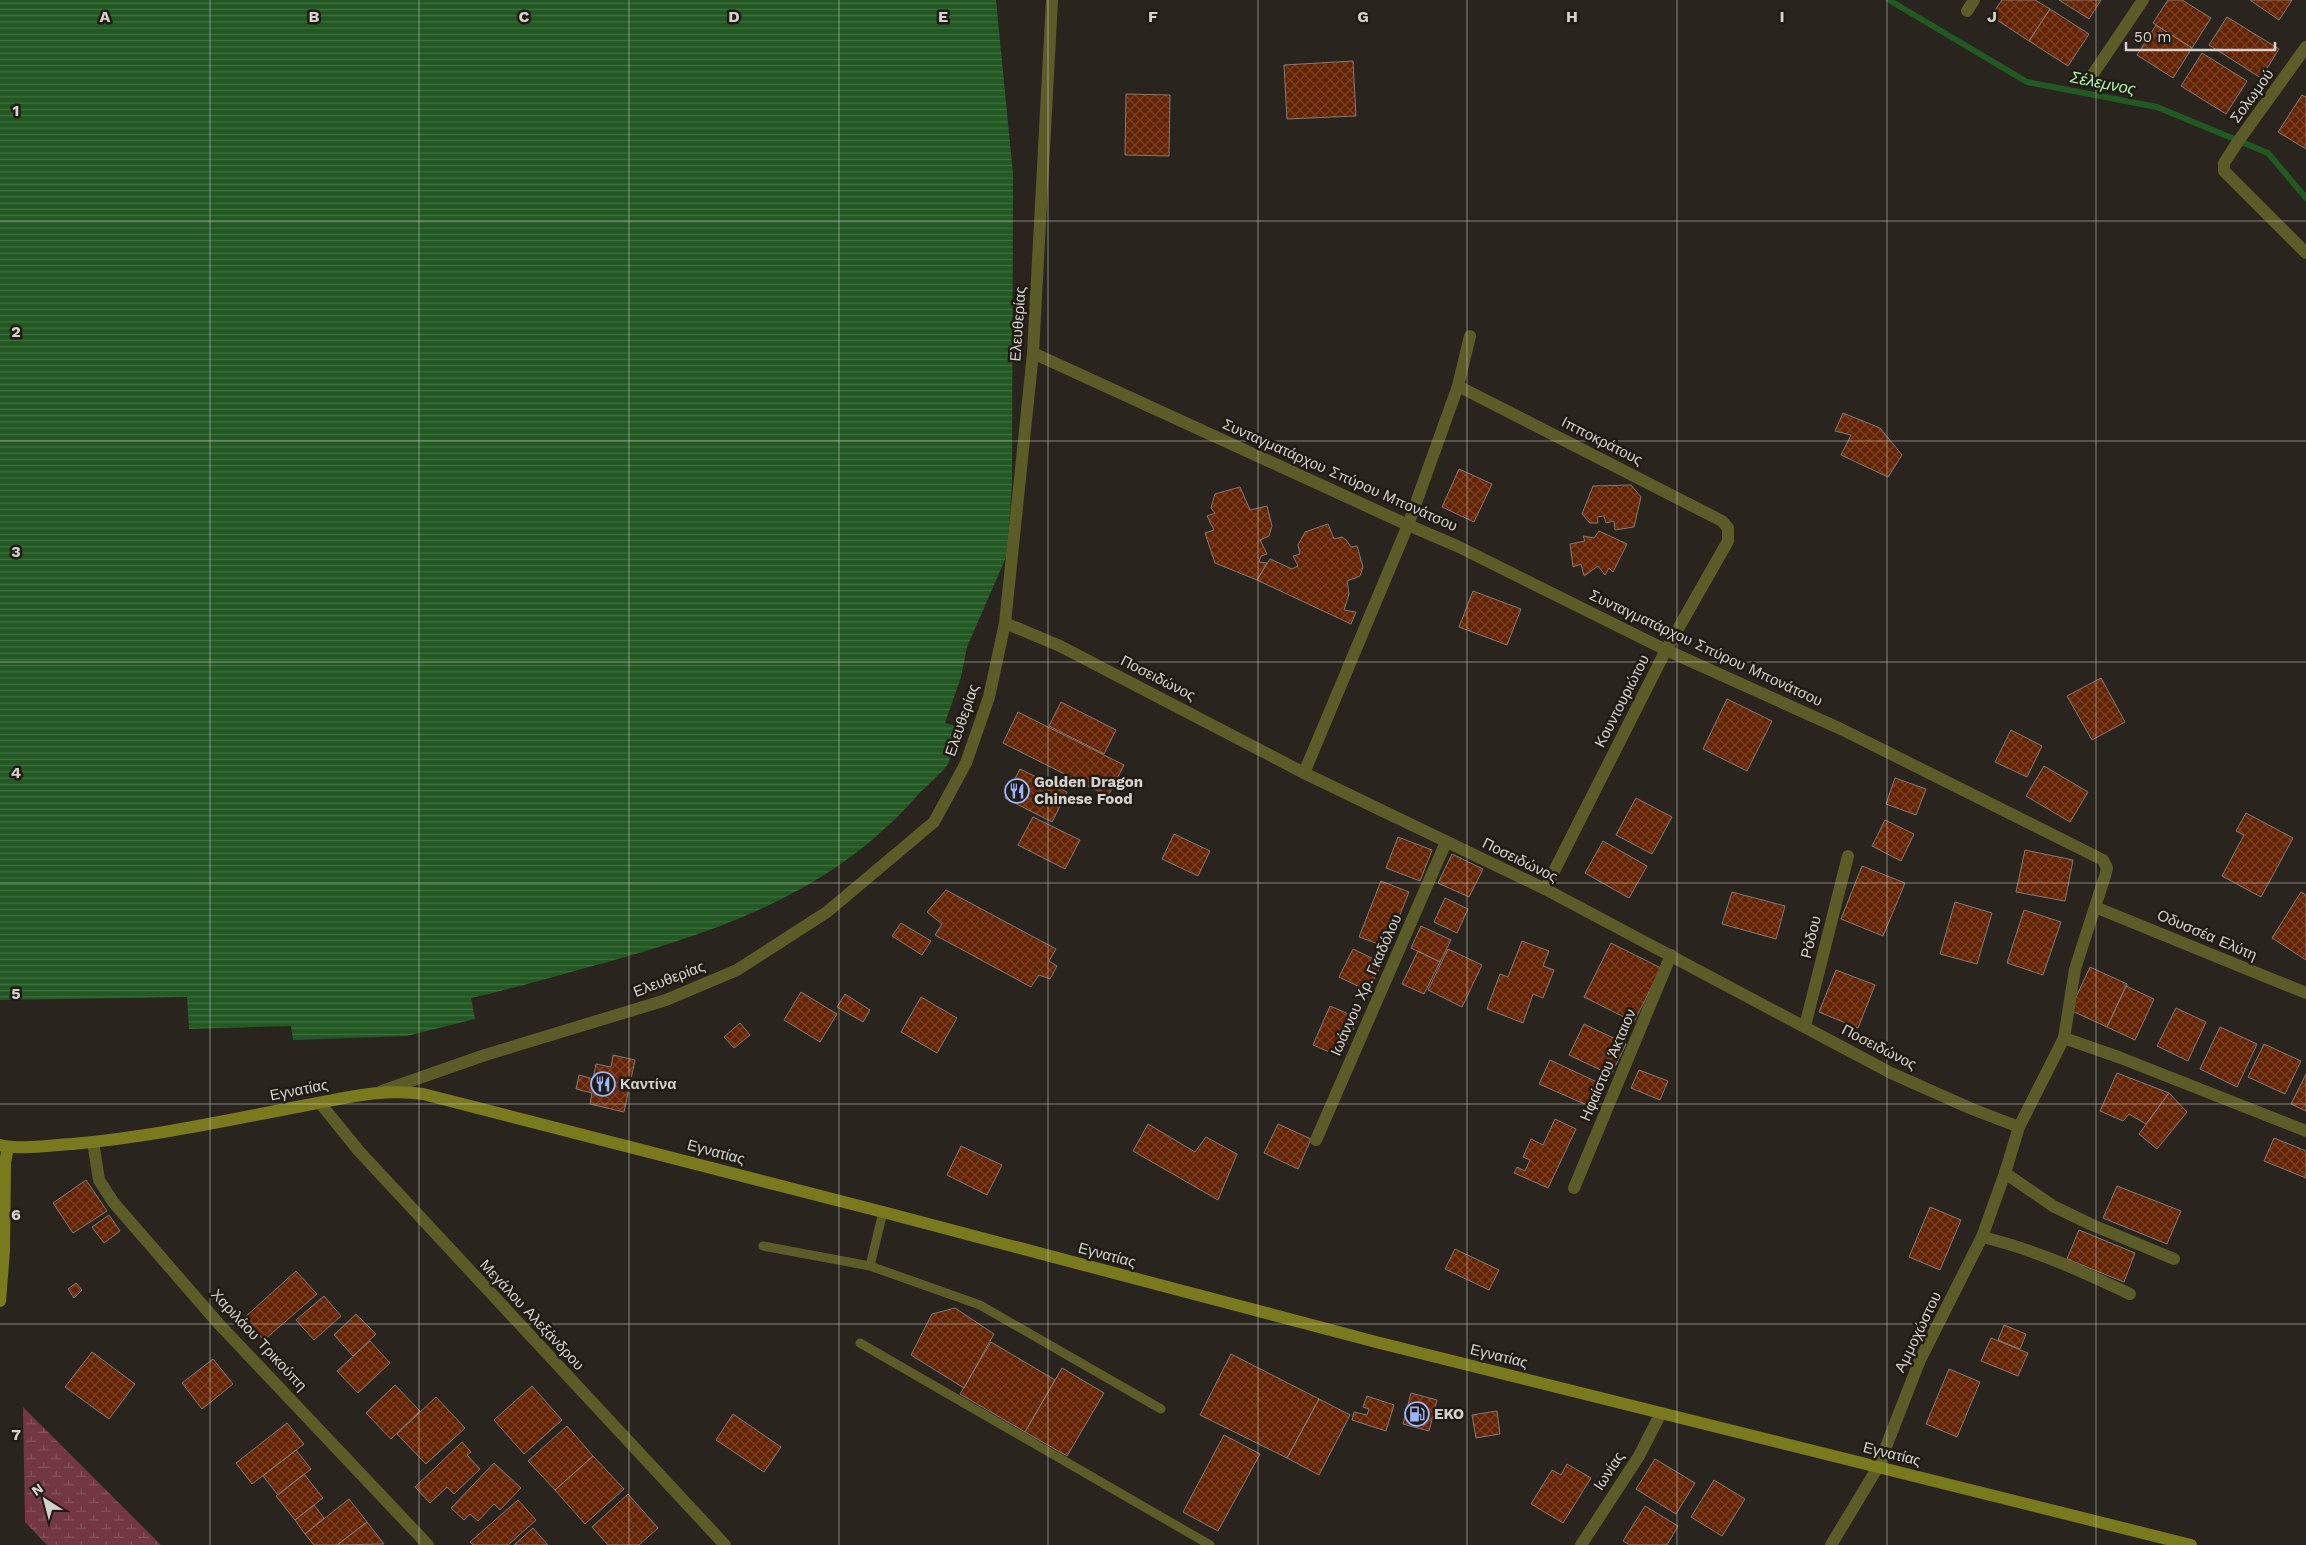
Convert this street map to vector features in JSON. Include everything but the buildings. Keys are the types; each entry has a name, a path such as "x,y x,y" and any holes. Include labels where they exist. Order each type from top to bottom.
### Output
{"main road":[{"name":"Εγνατίας","path":"4,1146 93,1142 214,1123 380,1092 407,1092 467,1104 1376,1342 2191,1545"},
{"path":"0,1300 4,1251 4,1146"}],"street":[{"name":"Ελευθερίας","path":"380,1092 485,1056 666,1000 737,970 827,912 934,822 966,763 989,697 1005,623 1033,353 1052,0"},
{"path":"2093,74 2143,0"},
{"name":"Σολωμού","path":"2306,47 2224,164 2224,171 2306,254"},
{"path":"1304,773 1408,525 1458,386 1470,336"},
{"name":"Συνταγματάρχου Σπύρου Μπονάτσου","path":"1033,353 1456,546 1666,650 1841,729 2103,860 2106,868 2075,970 2064,1038 2019,1127"},
{"name":"Ιπποκράτους","path":"1458,386 1722,521 1728,528"},
{"name":"Κουντουριώτου","path":"1545,889 1666,650 1728,541 1728,528"},
{"name":"Ποσειδώνος","path":"1005,623 1069,651 1304,773 1545,889 1891,1072 1972,1109 2019,1127"},
{"name":"Ιωάννου Χρ. Γκαδόλου","path":"1316,1140 1446,842"},
{"name":"Ρόδου","path":"1805,1026 1848,856"},
{"name":"Οδυσσέα Ελύτη","path":"2095,907 2306,993"},
{"name":"Ηφαίστου Άκταιον","path":"1574,1188 1671,955"},
{"path":"2064,1038 2121,1058 2306,1131"},
{"name":"Μεγάλου Αλεξάνδρου","path":"320,1103 336,1125 398,1194 725,1545"},
{"name":"Αμμοχώστου","path":"1831,1545 1878,1467 1920,1360 1982,1236 2005,1173 2019,1127"},
{"name":"Χαριλάου Τρικούπη","path":"93,1142 99,1180 113,1202 218,1322 428,1545"},
{"path":"2005,1173 2053,1206 2090,1224 2174,1259"},
{"path":"1982,1236 2042,1254 2130,1294"},
{"name":"Ιωνίας","path":"1581,1545 1639,1456 1661,1413"}],"lane":[{"path":"870,1266 883,1212"},
{"path":"763,1246 870,1266 980,1305 1162,1409"},
{"path":"860,1343 1210,1545"}],"green space":[{"path":"23,1407 161,1545 47,1545 25,1522"}],"shaded area":[{"path":"0,0 996,0 1013,174 1012,484 1007,555 967,647 961,677 945,723 959,727 946,767 881,832 843,862 803,888 761,909 672,943 471,998 475,1019 407,1036 293,1040 291,1026 189,1029 187,997 0,1000"}],"waterway":[{"name":"Σέλεμνος","path":"1889,0 2027,82 2157,107 2268,153 2306,198"}],"place":[{"name":"Golden Dragon Chinese Food","path":"1017,791"},
{"name":"Καντίνα","path":"603,1084"},
{"name":"EKO","path":"1417,1414"}]}
